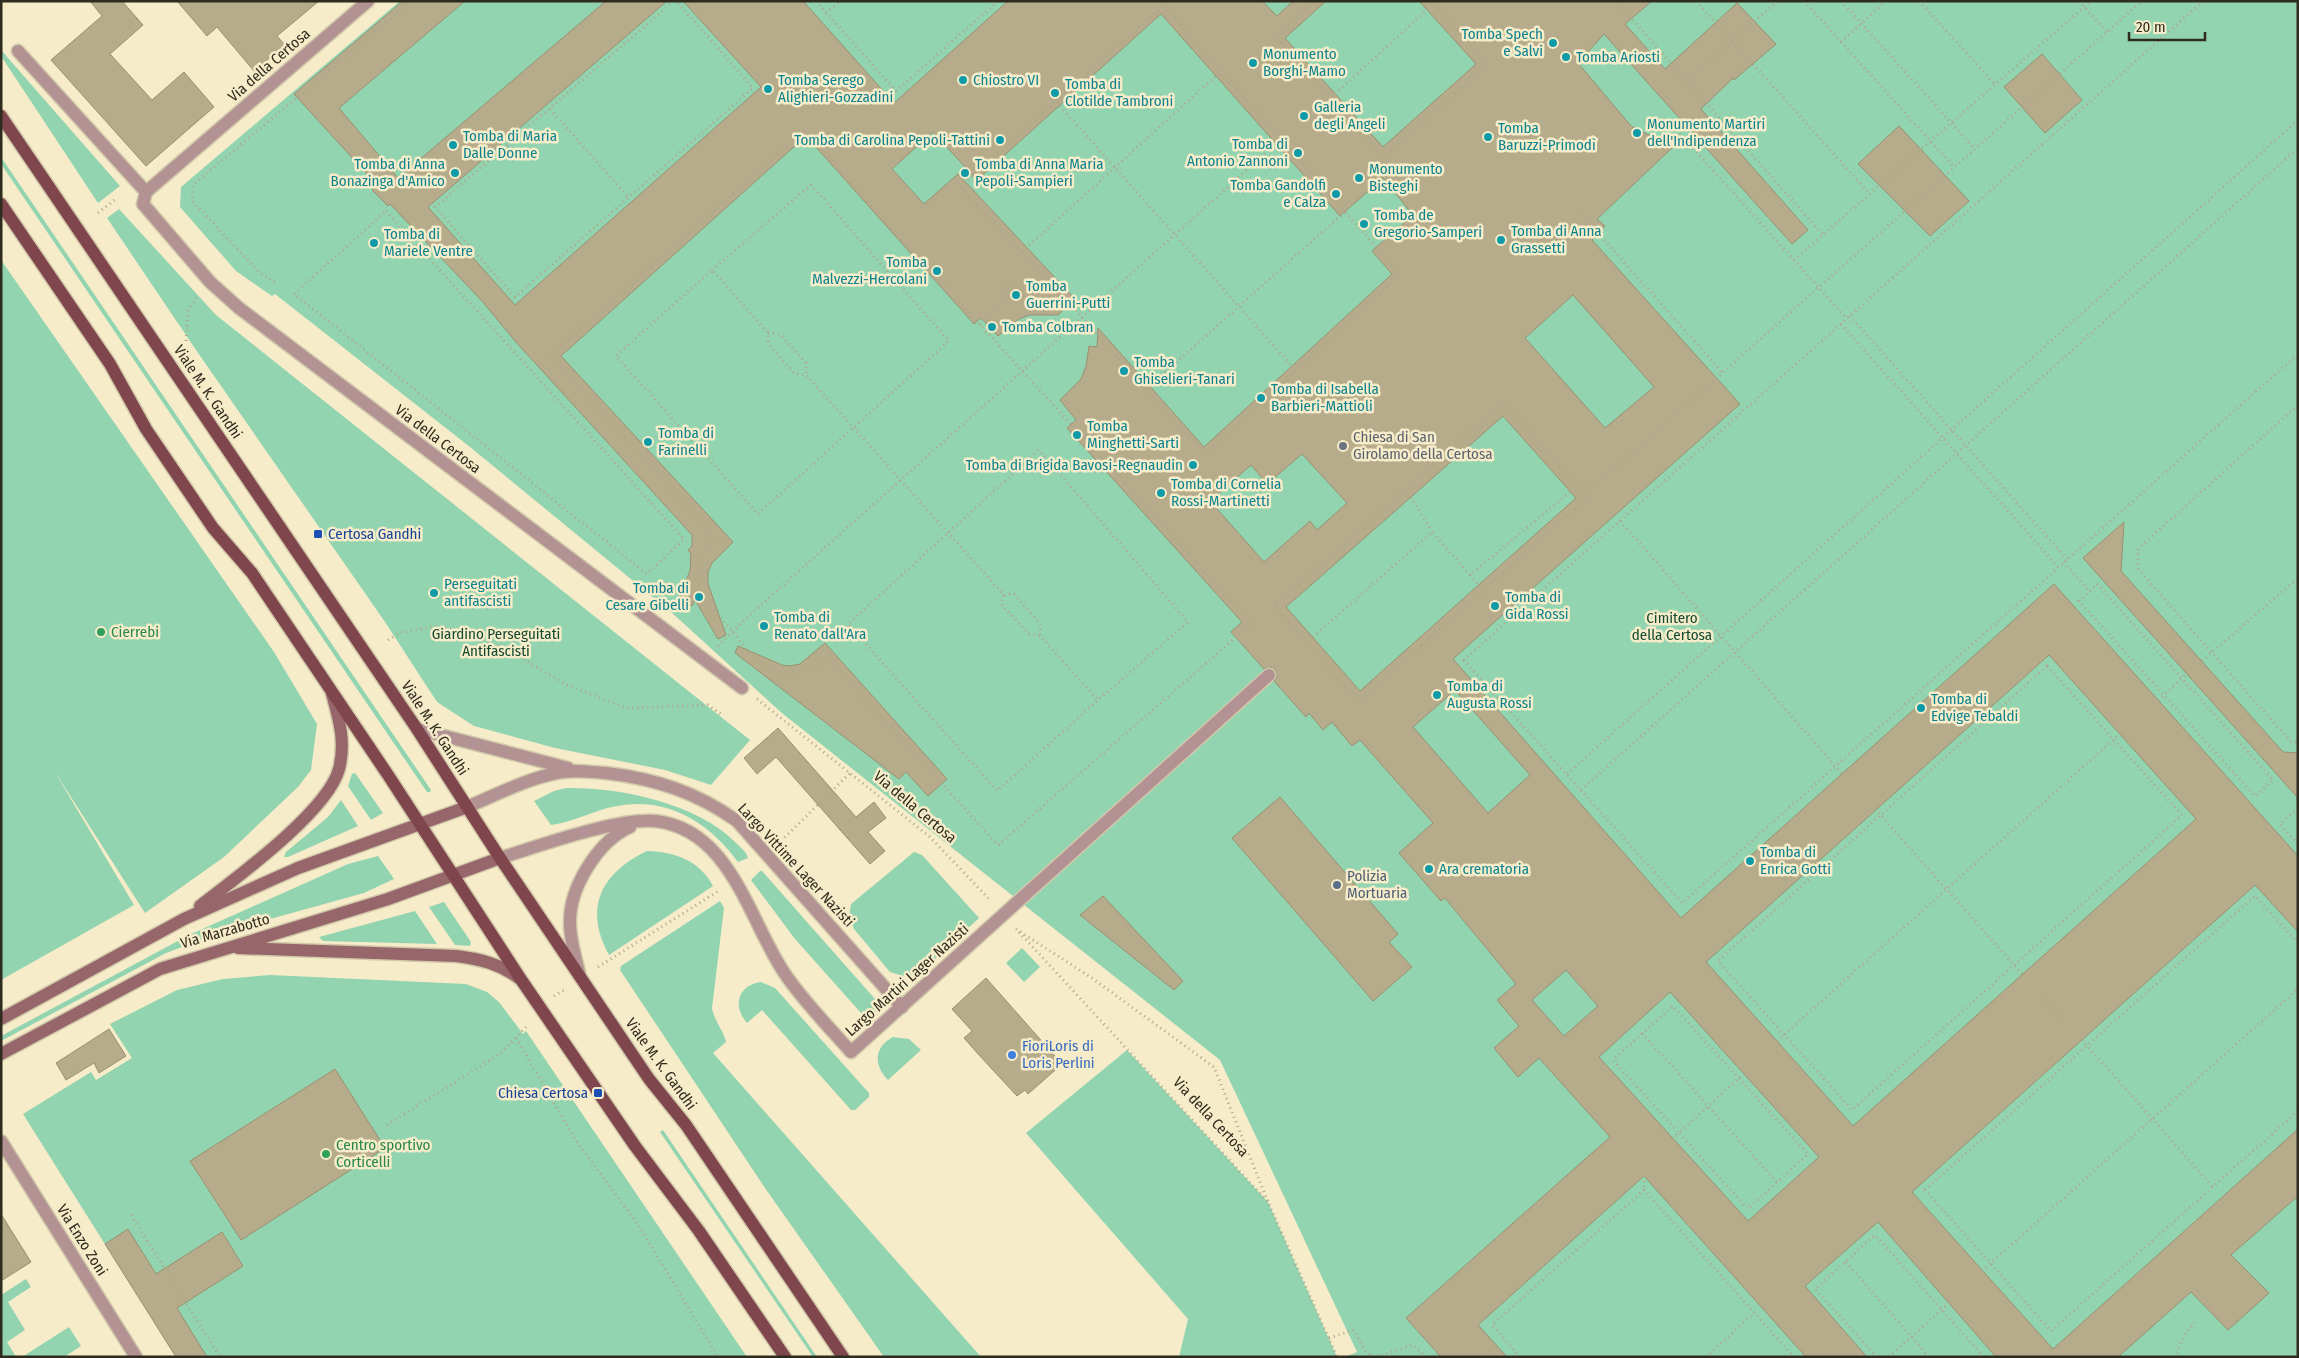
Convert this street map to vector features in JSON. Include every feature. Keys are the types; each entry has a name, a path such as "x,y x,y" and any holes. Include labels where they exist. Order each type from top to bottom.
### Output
{"main road":[{"name":"Viale M. K. Gandhi","path":"1,116 417,729 500,858 648,1079 691,1132 843,1357"},
{"path":"1,204 110,364 146,429 212,528 252,573 522,981 635,1146 699,1231 785,1357"}],"street":[{"name":"Via della Certosa","path":"368,1 146,192 142,204 210,282 239,308 742,688"},
{"path":"18,51 146,192"},
{"name":"Largo Martiri Lager Nazisti","path":"470,869 500,858 600,829 654,821 679,828 693,835 714,851 734,880 784,972 851,1052 1269,675"},
{"path":"184,918 309,815 332,788 339,768 342,744 341,725 332,694"},
{"path":"417,729 576,770"},
{"name":"Largo Vittime Lager Nazisti","path":"442,816 533,780 556,773 576,770 640,777 675,788 712,803 737,821 902,1007"},
{"name":"Via Marzabotto","path":"1,1019 184,918 298,868 442,816"},
{"path":"581,978 570,922 579,885 590,862 605,843 624,829 641,822"},
{"name":"Via Marzabotto","path":"1,1054 142,977 183,960 321,920 470,869"},
{"path":"226,948 456,956 495,964 510,971 522,981"},
{"name":"Via Enzo Zoni","path":"1,1141 136,1357"}],"path":[{"path":"275,282 261,274 192,201 194,184 412,1"},
{"path":"675,1 753,88 515,297 436,207 675,1"},
{"path":"816,1 896,91 998,1"},
{"path":"826,13 840,1"},
{"path":"1315,1 1276,36 1383,158 1488,64 1431,1"},
{"path":"1616,1 1823,235"},
{"path":"1696,1 1870,194"},
{"path":"1686,80 1778,1"},
{"path":"1804,1 1954,167"},
{"path":"1841,1 1974,150"},
{"path":"1841,42 1886,1"},
{"path":"1919,1 1996,84"},
{"path":"2079,1 2107,32"},
{"path":"1794,260 2091,1"},
{"path":"1591,486 1598,482 2142,1"},
{"path":"2203,1 1464,660 1682,903 2298,354"},
{"path":"1164,6 1221,71 1400,274 1205,454 1082,317 960,187 1164,6"},
{"path":"1335,94 1427,10"},
{"path":"1022,252 1221,71"},
{"path":"1060,106 1292,366"},
{"path":"550,109 628,197"},
{"path":"1567,774 2298,120"},
{"path":"1673,126 1818,287 1952,430 2066,560 2089,591"},
{"path":"803,132 980,325 1251,624 998,845 830,662 824,660 814,667 793,675 782,674 763,665 732,632 710,607 700,587 700,566 702,558 713,541 712,536 550,356 803,132"},
{"path":"716,649 732,632 900,480 1276,144"},
{"path":"1581,790 2298,148"},
{"path":"811,184 949,341 758,514 616,356 712,270 811,184"},
{"path":"98,213 117,198"},
{"path":"386,211 684,538 647,574 294,294 386,211"},
{"path":"1146,389 1345,212"},
{"path":"1581,214 1722,372"},
{"path":"712,270 768,333 769,345 794,372 806,375 1004,595"},
{"path":"980,325 1001,304 1006,286 1013,279"},
{"path":"186,341 190,305 210,282"},
{"path":"1841,324 2058,567"},
{"path":"768,333 780,334 806,363 806,375"},
{"path":"1504,402 1588,498 1359,702 1306,643 1274,606 1504,402"},
{"path":"2298,405 2138,549 2138,569 2290,741 2298,742"},
{"path":"1038,450 1188,622 997,791 848,624 949,533 1038,450"},
{"path":"1470,575 1570,492"},
{"path":"1411,497 1432,532 1479,585"},
{"path":"1620,521 1842,774"},
{"path":"1313,637 1432,532"},
{"path":"2202,661 2298,578"},
{"path":"2097,584 2274,780 2255,796 2079,601 2089,591 2097,584"},
{"path":"1004,595 1014,594 1041,624 1040,636"},
{"path":"1004,595 1001,604 1029,634 1040,636 1098,700"},
{"path":"1505,612 1511,618"},
{"path":"388,640 399,633 437,626 484,640 517,655 564,684 626,708 708,705 722,715"},
{"path":"2048,666 2182,815 1852,1110 1718,961 1881,816 2048,666"},
{"path":"2158,700 2187,674"},
{"name":"Via della Certosa","path":"742,688 930,837 993,903"},
{"path":"1778,1041 2120,734"},
{"path":"775,847 850,773"},
{"path":"2298,808 2280,824 2298,844"},
{"path":"1875,809 2022,974"},
{"path":"606,961 719,891"},
{"path":"2298,943 2255,896 1925,1190 2051,1331 2298,1111"},
{"name":"Via della Certosa","path":"1268,1202 1016,928 1092,978 1214,1067 1268,1202 1337,1357"},
{"path":"1982,1271 2298,989"},
{"path":"2043,998 2061,1017"},
{"path":"1672,1006 1808,1154 1748,1209 1613,1060 1642,1033 1672,1006"},
{"path":"387,1125 500,1054 529,1024"},
{"path":"1642,1033 1777,1182"},
{"path":"516,1038 575,1139 641,1229 718,1357"},
{"path":"2082,1040 2212,1187"},
{"path":"1672,1138 1744,1074"},
{"path":"1644,1176 1644,1190 1794,1357"},
{"path":"1520,1357 1492,1326 1644,1190"},
{"path":"131,1215 220,1357"},
{"path":"1877,1357 1815,1289 1876,1235 1984,1357"},
{"path":"1846,1262 1929,1357"},
{"path":"1889,1357 1949,1302"},
{"path":"1706,1357 1754,1313"},
{"path":"2174,1357 2186,1332 2197,1320"},
{"path":"1329,1338 1354,1330 1365,1351 1372,1357"},
{"path":"1377,1357 1413,1345 1427,1357"}],"green space":[{"name":"Cimitero della Certosa","path":"400,1 2298,1 2298,1357 1345,1357 1357,1352 1220,1060 783,714 671,612 470,447 275,294 272,296 236,271 180,207 181,187"},
{"path":"1,50 120,186 98,203 1,56"},
{"path":"1,157 431,790 430,792 427,792 1,164"},
{"name":"Giardino Perseguitati Antifascisti","path":"119,209 216,315 750,740 711,785 665,770 555,748 474,726 437,702 385,622 196,350 107,218"},
{"name":"Cierrebi","path":"1,260 274,652 317,724 311,770 298,787 224,857 145,913 53,769 134,905 1,980"},
{"path":"355,773 383,813 371,820 348,786 352,774"},
{"path":"566,788 587,788 632,794 678,807 718,828 742,849 748,858 738,862 714,835 701,825 670,809 653,805 617,806 551,825 534,801 554,791"},
{"path":"341,800 358,826 288,857 284,857 286,852 328,817"},
{"path":"647,851 667,853 685,859 701,870 713,886 609,955 601,938 597,922 597,907 601,894 608,881 618,870"},
{"path":"914,852 922,855 979,918 920,973 906,977 890,972 854,929 849,916 851,904"},
{"path":"378,856 394,879 364,893 220,933 166,953 1,1041 1,1036 189,935 348,864"},
{"path":"760,871 875,999 879,1008 874,1016 866,1017 861,1013 795,939 751,880"},
{"path":"720,901 724,908 712,1008 726,1042 713,1053 981,1357 884,1357 765,1188 620,970 621,966"},
{"path":"444,902 471,942 470,946 455,945 429,907"},
{"path":"415,911 437,944 323,941 319,937"},
{"path":"1022,948 1040,967 1024,982 1006,963"},
{"name":"Centro sportivo Corticelli","path":"270,975 466,984 487,992 499,1002 523,1034 526,1031 747,1357 176,1357 23,1114 91,1072 96,1080 132,1058 110,1024 177,990 223,979"},
{"path":"761,982 775,988 869,1093 869,1097 855,1110 851,1110 762,1010 747,1023 740,1010 740,997 747,987"},
{"path":"893,1037 909,1039 921,1050 888,1080 880,1068 878,1057 882,1046"},
{"path":"1127,1050 1268,1202 1337,1357 1179,1357 1188,1319 1026,1133"},
{"path":"663,1130 817,1357 813,1357 660,1132"},
{"path":"26,1279 31,1287 8,1302 25,1330 7,1342 16,1357 1,1357 1,1295"},
{"path":"69,1327 81,1346 64,1357 22,1357"}],"building":[{"path":"90,1 122,1 143,25 110,54 152,100 184,72 214,107 146,166 51,60 102,16"},
{"path":"177,1 319,1 277,36 285,45 254,71 217,27 207,36"},
{"path":"403,1 465,1 339,108 398,178 606,1 667,1 428,207 515,305 761,87 683,1 803,1 894,103 1008,1 1262,1 1277,16 1293,1 1326,1 1285,38 1383,147 1476,64 1419,1 1652,1 1625,24 1665,69 1737,3 1776,44 1734,80 1733,78 1701,109 1808,230 1792,244 1604,34 1578,63 1631,126 1673,147 1597,219 1605,226 1592,240 1740,404 1453,659 1681,918 2054,584 2298,856 2298,932 2255,885 1912,1192 2053,1349 2298,1129 2298,1196 2231,1255 2269,1293 2228,1330 2191,1292 2118,1357 1996,1357 1878,1222 1805,1286 1867,1357 1806,1357 1644,1176 1478,1325 1507,1357 1441,1357 1406,1318 1610,1137 1539,1058 1518,1077 1494,1048 1519,1026 1497,1000 1516,984 1445,898 1441,901 1399,853 1433,823 1360,740 1352,746 1332,722 1323,730 1309,713 1306,717 1274,681 1277,677 1275,670 1271,667 1264,669 1231,632 1242,622 1067,428 1076,420 1060,400 1081,379 1086,366 1089,346 1097,347 1098,328 1204,447 1392,274 1372,251 1413,215 1383,178 1340,216 1161,14 977,180 933,132 892,169 924,204 958,174 1075,299 1058,315 1029,315 1019,319 998,336 981,318 974,324 806,136 561,356 733,542 712,563 708,572 708,584 726,635 718,639 695,600 692,606 679,601 690,570 691,554 688,550 692,546 692,535 515,341 482,301 390,204 388,206 372,190 377,185 294,94","holes":["1573,295 1654,387 1605,428 1525,338","1503,416 1576,498 1360,691 1286,607","1302,454 1347,503 1317,530 1310,521 1264,562 1210,501 1251,465 1267,484","2049,655 2196,819 1853,1126 1706,962","1455,690 1530,775 1488,813 1413,727","1566,970 1598,1006 1564,1036 1532,1000","1670,992 1819,1157 1748,1221 1599,1057"]},
{"path":"2042,54 2082,100 2045,133 2004,87"},
{"path":"1899,126 1969,201 1930,236 1858,164"},
{"path":"2124,522 2121,571 2283,752 2298,753 2298,798 2083,558"},
{"path":"825,643 947,779 928,796 906,772 899,779 735,653 738,646 782,665 790,666 800,664"},
{"path":"778,728 856,817 874,802 886,818 868,832 885,851 870,864 776,757 757,774 744,758"},
{"path":"1280,797 1398,934 1389,942 1412,967 1373,1001 1232,838"},
{"path":"1103,896 1183,981 1174,990 1080,915"},
{"path":"986,978 1062,1064 1028,1094 1025,1090 1017,1096 979,1055 964,1038 972,1031 952,1009"},
{"path":"109,1029 126,1056 99,1073 94,1063 66,1080 56,1063"},
{"path":"335,1069 385,1148 241,1240 190,1161"},
{"path":"1,1214 31,1262 1,1281"},
{"path":"128,1229 156,1274 222,1232 243,1266 177,1308 207,1357 176,1357 105,1244"}],"place":[{"name":"Tomba Spech e Salvi","path":"1553,43"},
{"name":"Tomba Ariosti","path":"1566,57"},
{"name":"Monumento Borghi-Mamo","path":"1253,63"},
{"name":"Chiostro VI","path":"963,80"},
{"name":"Tomba Serego Alighieri-Gozzadini","path":"768,89"},
{"name":"Tomba di Clotilde Tambroni","path":"1055,93"},
{"name":"Galleria degli Angeli","path":"1304,116"},
{"name":"Monumento Martiri dell'Indipendenza","path":"1637,133"},
{"name":"Tomba Baruzzi-Primodì","path":"1488,137"},
{"name":"Tomba di Carolina Pepoli-Tattini","path":"1000,140"},
{"name":"Tomba di Maria Dalle Donne","path":"453,145"},
{"name":"Tomba di Antonio Zannoni","path":"1298,153"},
{"name":"Tomba di Anna Bonazinga d'Amico","path":"455,173"},
{"name":"Tomba di Anna Maria Pepoli-Sampieri","path":"965,173"},
{"name":"Monumento Bisteghi","path":"1359,178"},
{"name":"Tomba Gandolfi e Calza","path":"1336,194"},
{"name":"Tomba de Gregorio-Samperi","path":"1364,224"},
{"name":"Tomba di Anna Grassetti","path":"1501,240"},
{"name":"Tomba di Mariele Ventre","path":"374,243"},
{"name":"Tomba Malvezzi-Hercolani","path":"937,271"},
{"name":"Tomba Guerrini-Putti","path":"1016,295"},
{"name":"Tomba Colbran","path":"992,327"},
{"name":"Tomba Ghiselieri-Tanari","path":"1124,371"},
{"name":"Tomba di Isabella Barbieri-Mattioli","path":"1261,398"},
{"name":"Tomba Minghetti-Sarti","path":"1077,435"},
{"name":"Tomba di Farinelli","path":"648,442"},
{"name":"Chiesa di San Girolamo della Certosa","path":"1343,446"},
{"name":"Tomba di Brigida Bavosi-Regnaudin","path":"1193,465"},
{"name":"Tomba di Cornelia Rossi-Martinetti","path":"1161,493"},
{"name":"Certosa Gandhi","path":"318,534"},
{"name":"Perseguitati antifascisti","path":"434,593"},
{"name":"Tomba di Cesare Gibelli","path":"699,597"},
{"name":"Tomba di Gida Rossi","path":"1495,606"},
{"name":"Tomba di Renato dall'Ara","path":"764,626"},
{"name":"Cierrebi","path":"101,632"},
{"name":"Tomba di Augusta Rossi","path":"1437,695"},
{"name":"Tomba di Edvige Tebaldi","path":"1921,708"},
{"name":"Tomba di Enrica Gotti","path":"1750,861"},
{"name":"Ara crematoria","path":"1429,869"},
{"name":"Polizia Mortuaria","path":"1337,885"},
{"name":"FioriLoris di Loris Perlini","path":"1012,1055"},
{"name":"Chiesa Certosa","path":"598,1093"},
{"name":"Centro sportivo Corticelli","path":"326,1154"}]}
